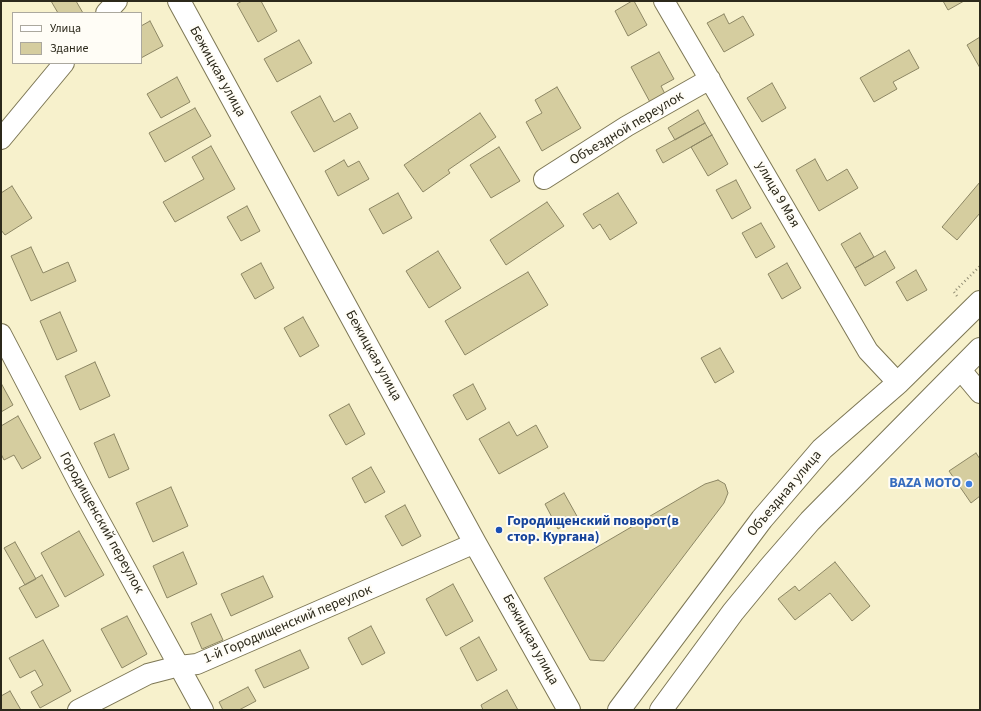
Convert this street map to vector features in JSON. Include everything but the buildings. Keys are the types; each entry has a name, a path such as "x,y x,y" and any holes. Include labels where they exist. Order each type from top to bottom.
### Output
{"main road":[{"name":"Бежицкая улица","path":"178,1 475,543 569,710"},
{"name":"Объездная улица","path":"618,710 762,520 822,449 898,383 980,302"},
{"path":"661,710 733,612 810,520 980,349"}],"street":[{"path":"107,12 117,1"},
{"name":"улица 9 Мая","path":"664,1 868,351 898,383"},
{"path":"1,139 63,64"},
{"name":"Объездной переулок","path":"544,179 627,126 710,79"},
{"name":"Городищенский переулок","path":"1,334 82,489 203,710"},
{"path":"960,369 980,393"},
{"name":"1-й Городищенский переулок","path":"78,710 148,674 179,666 197,664 475,543"}],"place":[{"name":"BAZA MOTO","path":"969,484"},
{"name":"Городищенский поворот(в стор. Кургана)","path":"499,530"}]}
